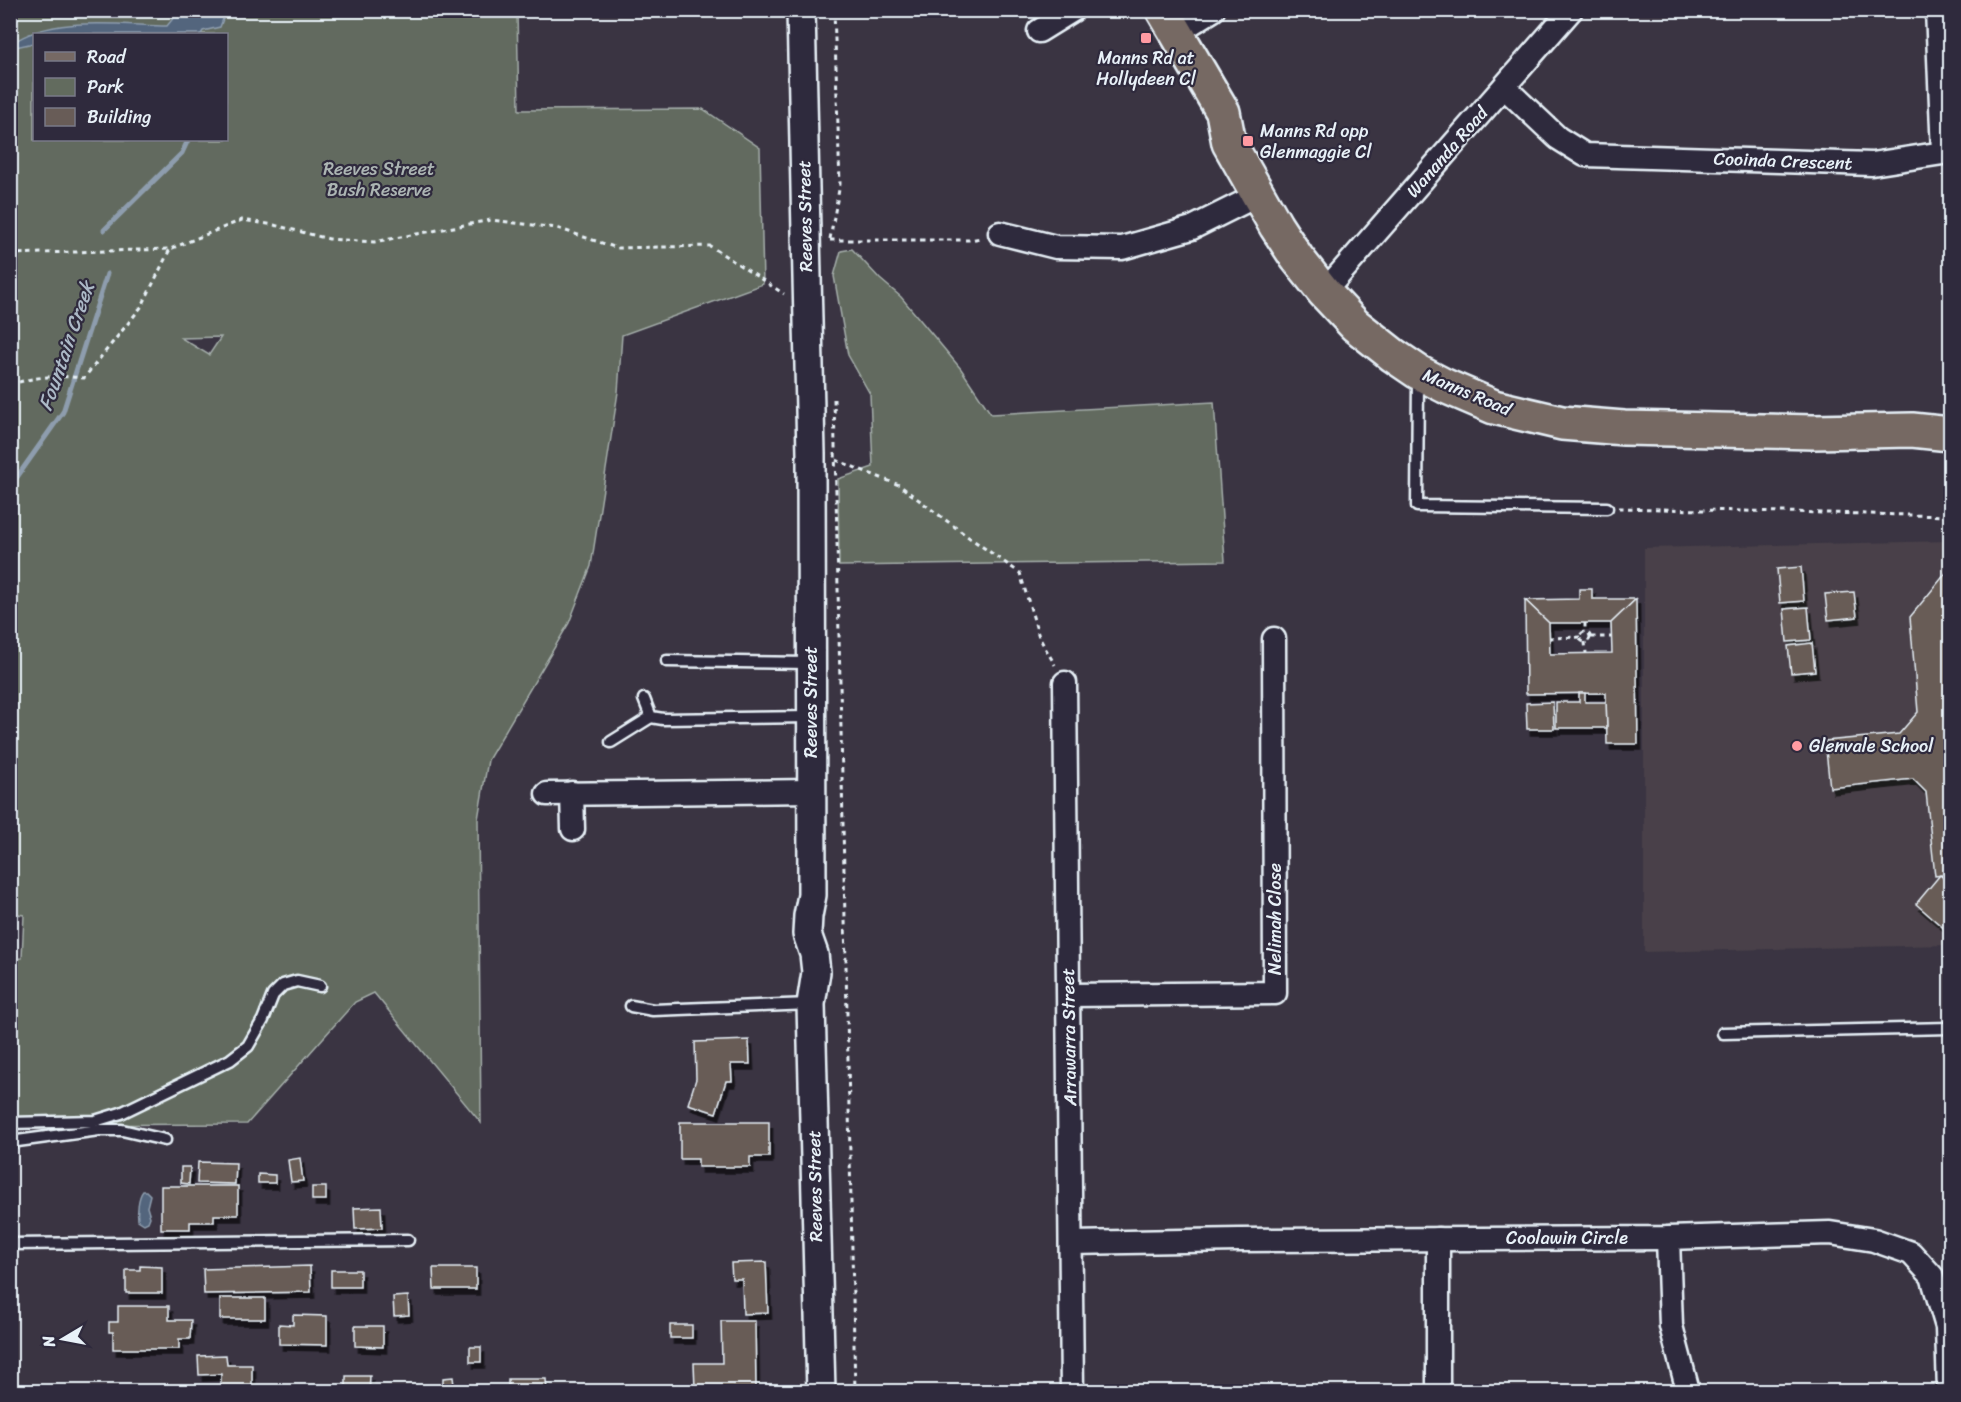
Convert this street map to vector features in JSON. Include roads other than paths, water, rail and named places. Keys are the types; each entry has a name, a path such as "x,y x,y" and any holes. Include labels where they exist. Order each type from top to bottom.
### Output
{"main road":[{"name":"Manns Road","path":"1141,10 1203,119 1229,143 1297,258 1324,292 1355,325 1418,372 1494,407 1562,423 1624,428 1814,432 1912,430 1950,434"},
{"name":"Manns Road","path":"1170,22 1223,112 1229,143"},
{"name":"Manns Road","path":"1814,432 1950,451"}],"street":[{"name":"Reeves Street","path":"801,10 811,454 812,895 807,934 814,954 816,972 811,1004 820,1392"},
{"path":"1039,31 1073,10"},
{"path":"1170,22 1213,10"},
{"name":"Wananda Road","path":"1324,292 1571,10"},
{"name":"Cooinda Crescent","path":"1504,87 1557,138 1585,155 1872,164 1943,153 1936,10"},
{"path":"1000,233 1056,247 1122,248 1192,228 1258,195"},
{"name":"Nelimah Close","path":"1069,995 1275,993 1274,639"},
{"name":"Arrawarra Street","path":"1065,682 1072,1392"},
{"path":"547,794 812,791"},
{"path":"572,793 573,829"},
{"name":"Coolawin Circle","path":"1071,1243 1668,1238 1830,1233 1874,1240 1911,1252 1932,1276 1947,1328 1949,1392"},
{"path":"1668,1238 1671,1326 1687,1388"},
{"path":"1438,1239 1438,1392"}],"lane":[{"path":"1418,372 1416,405 1418,506 1607,508"},
{"path":"667,661 811,663"},
{"path":"644,699 651,717"},
{"path":"611,742 651,717 811,717"},
{"path":"10,1123 95,1121 121,1113 230,1060 248,1046 263,1020 273,995 283,985 297,981 320,986"},
{"path":"631,1006 653,1010 811,1004"},
{"path":"1723,1033 1950,1028"},
{"path":"10,1142 99,1130 122,1130 165,1140"},
{"path":"10,1244 408,1240"}],"water":[{"path":"179,11 226,11 220,27 202,33 33,33 65,25 167,26"},
{"path":"33,33 33,43 11,48 11,44"},
{"path":"143,1191 150,1195 147,1207 150,1217 144,1224 138,1220 139,1201"}],"waterway":[{"name":"Fountain Creek","path":"104,230 182,153 188,141"},
{"name":"Fountain Creek","path":"10,487 63,412 107,274"}],"place":[{"name":"Manns Rd at Hollydeen Cl","path":"1146,38"},
{"name":"Manns Rd opp Glenmaggie Cl","path":"1248,141"},
{"name":"Glenvale School","path":"1797,746"}],"park label":[{"name":"Reeves Street Bush Reserve","path":"379,180"}]}
